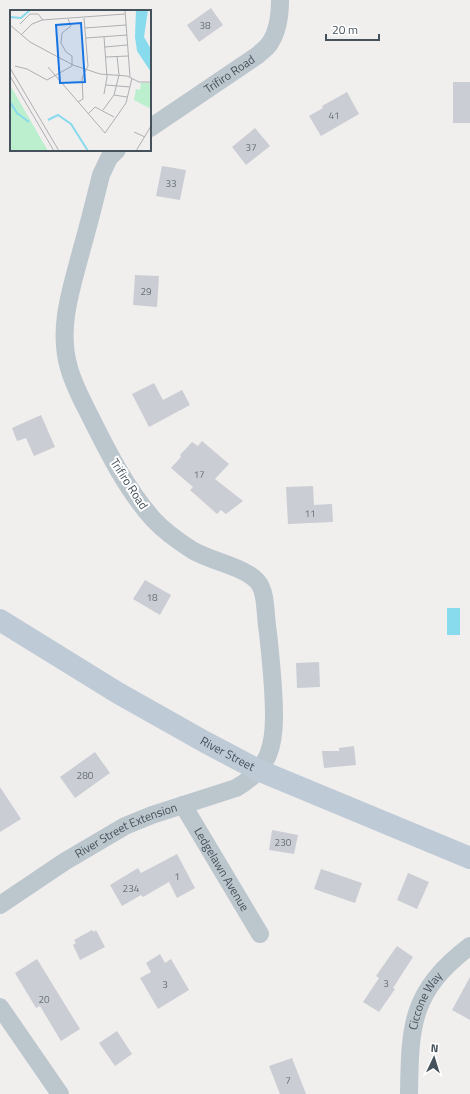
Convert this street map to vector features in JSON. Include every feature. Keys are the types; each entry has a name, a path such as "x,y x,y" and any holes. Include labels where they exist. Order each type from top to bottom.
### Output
{"main road":[{"name":"River Street","path":"0,620 125,697 258,770 470,858"}],"street":[{"name":"Trifiro Road","path":"151,127 258,55 270,43 276,29 280,13 280,0"},
{"name":"Trifiro Road","path":"116,151 109,158 101,175 69,298 64,334 68,367 77,390 103,442 132,491 152,518 163,529 195,552 249,575 258,582 262,589 264,596 270,660 274,717 268,755 258,770"},
{"name":"River Street Extension","path":"0,906 64,862 125,826 152,815 236,788 246,782 258,770"},
{"name":"Ledgelawn Avenue","path":"183,805 260,934"},
{"name":"Ciccone Way","path":"410,1094 411,1046 414,1022 418,1008 423,996 435,979 454,958 470,946"},
{"path":"0,1007 60,1094"}],"water":[{"path":"447,608 460,608 460,635 447,635"}],"building":[{"path":"211,8 223,25 199,42 187,25"},
{"path":"453,82 470,82 470,123 453,123"},
{"path":"347,92 359,114 321,136 309,116 323,108 322,106"},
{"path":"255,128 270,146 246,165 232,147"},
{"path":"162,166 186,170 180,200 156,196"},
{"path":"135,275 159,276 157,307 133,305"},
{"path":"154,383 163,400 182,390 190,405 149,427 132,394"},
{"path":"41,415 55,447 34,456 26,438 17,441 12,428"},
{"path":"202,441 229,464 215,479 243,501 226,514 221,510 217,514 190,490 193,487 171,468 192,442 198,446"},
{"path":"313,486 314,505 332,504 333,522 288,524 286,487"},
{"path":"145,580 171,595 160,615 133,599"},
{"path":"319,662 320,687 297,688 296,663"},
{"path":"354,746 356,765 324,768 322,751 339,751 339,748"},
{"path":"95,752 110,773 75,798 60,777"},
{"path":"0,787 21,819 0,832"},
{"path":"272,830 298,835 294,854 269,850"},
{"path":"177,854 195,888 177,898 169,882 143,897 141,895 122,906 110,885 138,868 141,873"},
{"path":"321,869 362,883 355,903 314,889"},
{"path":"408,873 429,882 417,909 397,900"},
{"path":"92,930 94,932 96,930 105,947 80,960 73,945 76,943 74,940"},
{"path":"397,946 413,957 393,988 395,989 379,1012 363,1002 379,978 376,976"},
{"path":"160,954 165,963 171,959 189,990 158,1009 140,978 151,972 146,963"},
{"path":"37,959 80,1029 61,1041 40,1006 36,1008 15,973"},
{"path":"470,977 470,1020 452,1010"},
{"path":"117,1031 132,1054 115,1066 99,1043"},
{"path":"292,1058 306,1094 280,1094 269,1066"}]}
